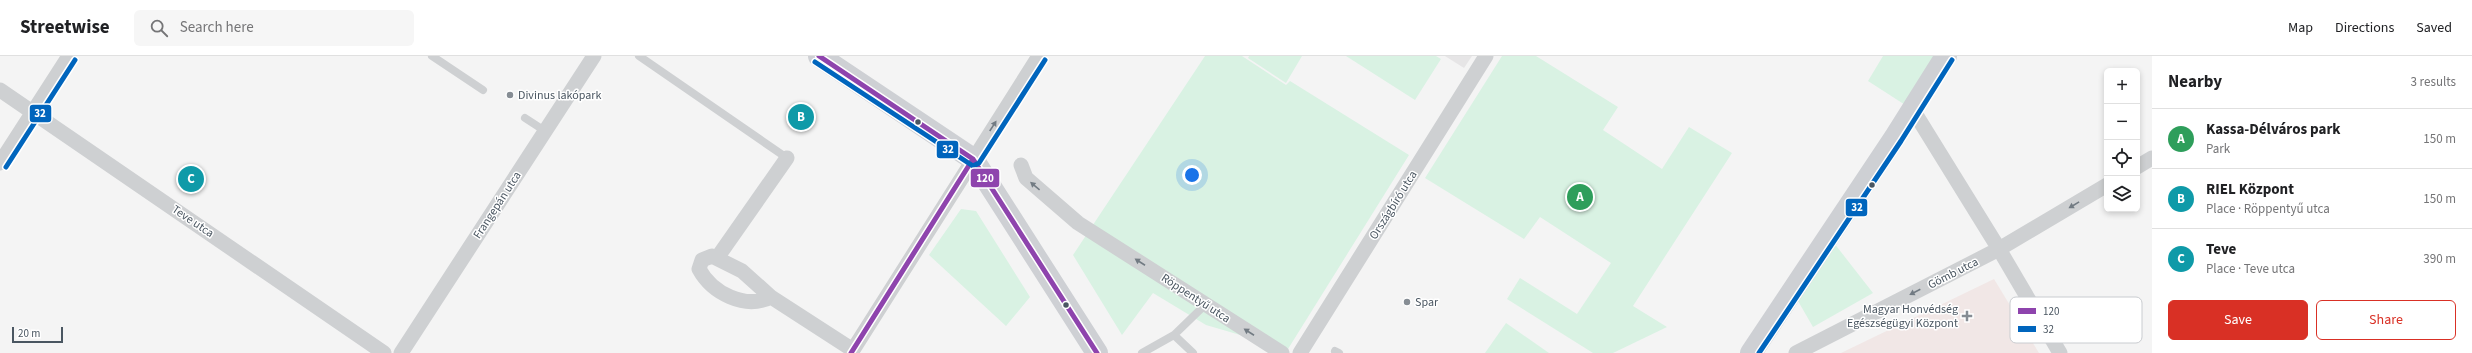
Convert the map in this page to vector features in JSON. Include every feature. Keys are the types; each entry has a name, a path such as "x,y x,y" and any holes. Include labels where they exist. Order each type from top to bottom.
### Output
{"street":[{"path":"0,163 69,56"},
{"name":"Frangepán utca","path":"401,353 594,56"},
{"path":"819,56 973,159 1097,353"},
{"path":"771,297 760,302 745,302 728,296 713,287 699,269 706,257 717,258 742,272 771,297 852,351 1039,56"},
{"name":"Országbíró utca","path":"1300,353 1486,56"},
{"path":"1750,353 1913,110 1946,56"},
{"name":"Teve utca","path":"0,90 384,353"},
{"path":"1913,110 2027,297"},
{"path":"717,258 787,158"},
{"path":"2140,165 2152,158"},
{"name":"Röppentyű utca","path":"1021,165 1026,178 1078,223 1282,353"},
{"name":"Gömb utca","path":"1796,353 2000,250 2104,187"},
{"path":"2054,343 2060,353"}],"lane":[{"path":"432,56 483,90"},
{"path":"639,56 787,158"},
{"path":"526,118 545,131"},
{"path":"1142,353 1174,335 1206,304"},
{"path":"1174,335 1193,353"}],"shaded area":[{"path":"1445,56 1472,56 1464,68"},
{"name":"Magyar Honvédség Egészségügyi Központ","path":"1994,279 2010,305 2010,343 2033,343 2039,353 1841,353"}],"green space":[{"path":"1205,56 1242,56 1286,85 1290,81 1409,155 1288,349 1206,325 1153,293 1122,335 1073,255"},
{"path":"1249,56 1302,56 1286,83 1248,58"},
{"path":"1346,56 1436,56 1441,59 1415,100"},
{"path":"1502,56 1536,56 1618,107 1603,130 1662,169 1689,127 1732,153 1633,306 1667,327 1613,353 1593,353 1507,299 1520,278 1577,314 1611,263 1540,217 1524,239 1425,178"},
{"path":"1883,56 1946,56 1913,110 1868,81"},
{"path":"961,209 976,211 1030,297 1006,326 929,255"},
{"path":"1834,243 1873,293 1813,327 1798,301"},
{"path":"1506,323 1549,353 1485,353"}],"transit line":[{"name":"120","path":"819,56 973,159 1097,353"},
{"name":"32","path":"6,167 75,60"},
{"name":"32","path":"815,62 973,166 979,163 1045,60"},
{"name":"32","path":"1759,353 1901,141 1952,60"},
{"name":"120","path":"851,353 973,159"}],"place":[{"name":"Divinus lakópark","path":"510,95"},
{"name":"RIEL Központ","path":"801,117"},
{"name":"Teve","path":"191,179"},
{"name":"Kassa-Délváros park","path":"1580,197"},
{"name":"Spar","path":"1407,302"},
{"name":"Magyar Honvédség Egészségügyi Központ","path":"1967,316"}]}
